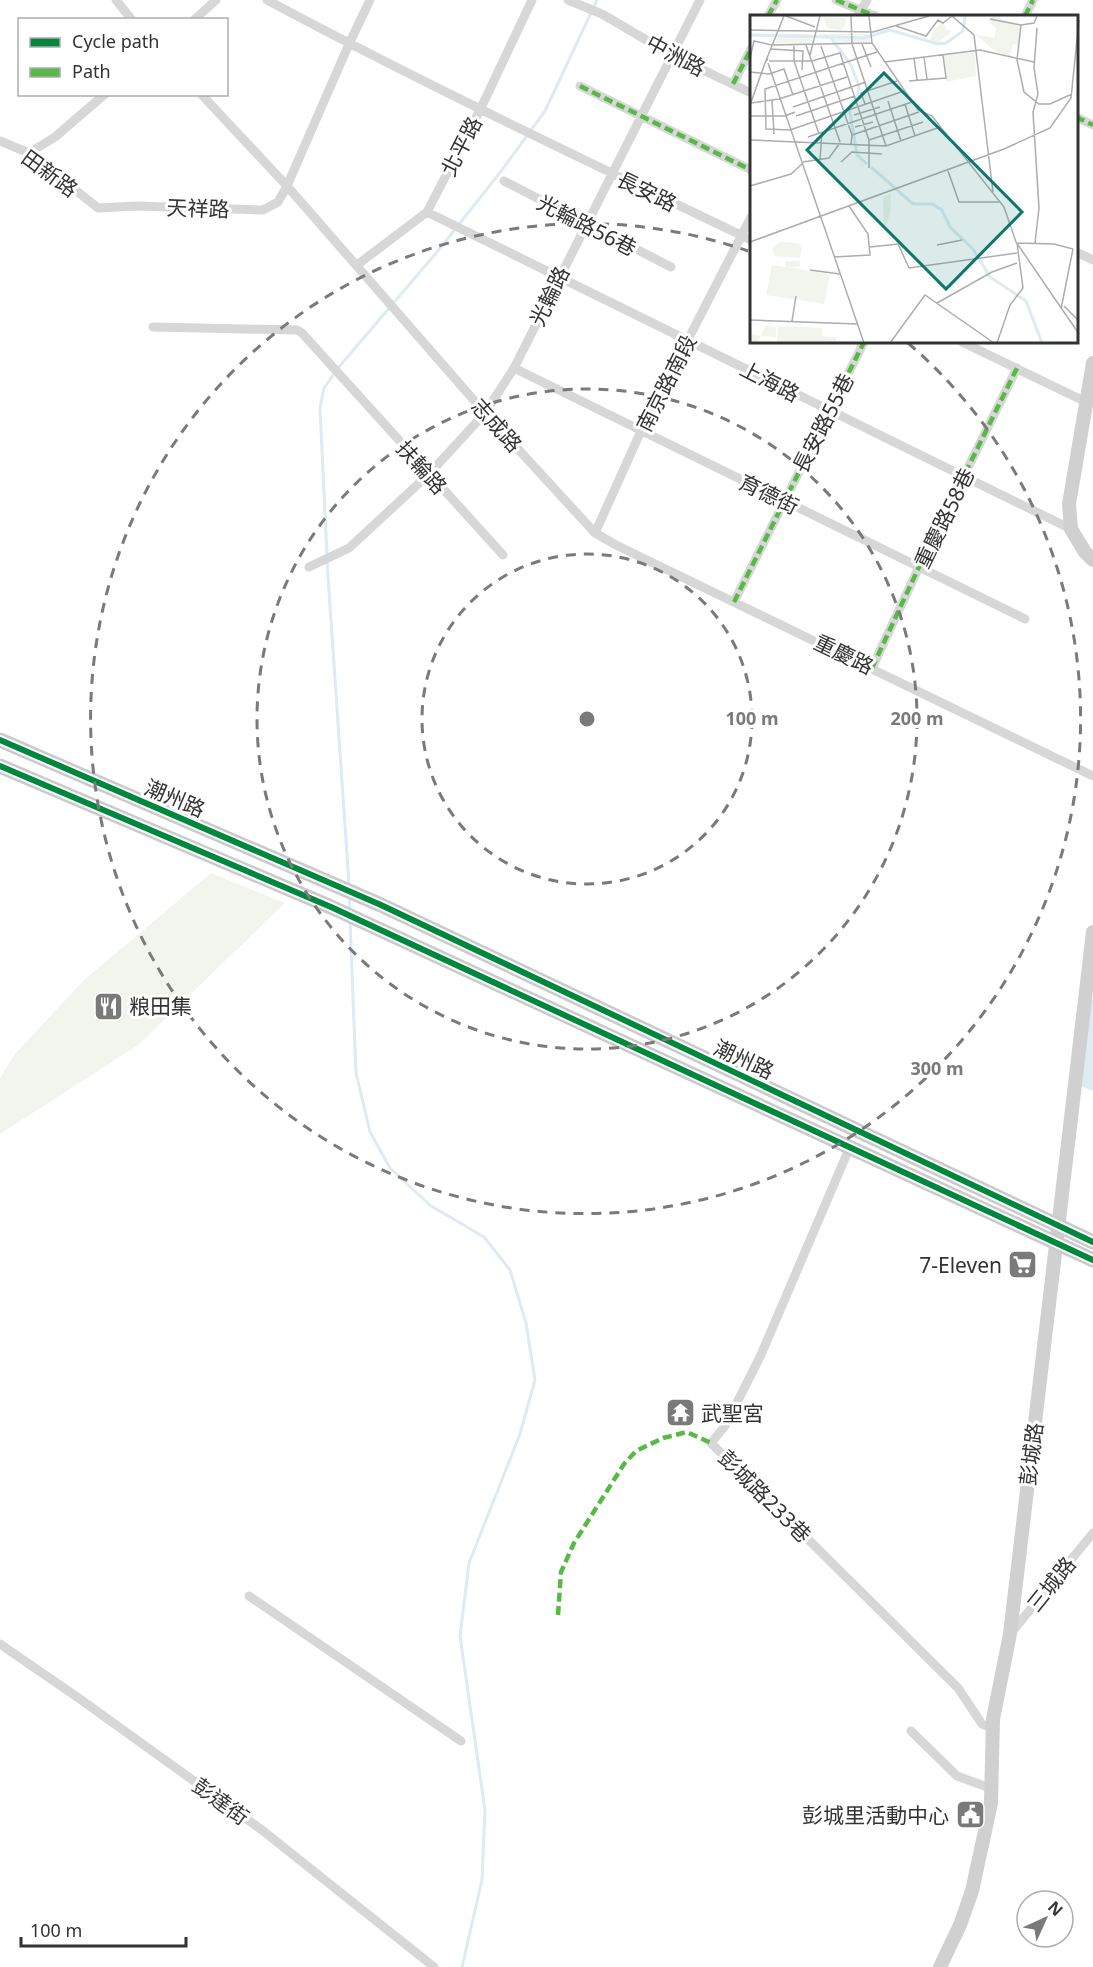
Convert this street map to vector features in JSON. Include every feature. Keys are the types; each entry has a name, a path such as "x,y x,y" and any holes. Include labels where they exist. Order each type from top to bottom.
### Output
{"main road":[{"name":"潮州路","path":"0,740 381,905 1093,1242"},
{"name":"潮州路","path":"0,766 382,930 849,1149 1093,1260"}],"street":[{"path":"116,0 130,18"},
{"path":"196,18 216,0"},
{"path":"267,0 349,44 481,108"},
{"name":"天祥路","path":"98,208 136,206 263,210 278,202 370,0"},
{"name":"北平路","path":"357,265 427,212 481,108 532,0"},
{"name":"中洲路","path":"568,0 602,14 672,55 750,92"},
{"name":"光輪路","path":"309,567 344,550 429,474 485,413 514,368 700,0"},
{"path":"769,15 777,0"},
{"path":"836,0 860,13 867,0"},
{"path":"1025,15 1033,0"},
{"path":"733,84 750,52"},
{"path":"580,86 750,169"},
{"path":"29,153 55,137 103,96"},
{"path":"203,96 357,265"},
{"name":"長安路","path":"481,108 544,141 747,238"},
{"path":"1078,118 1093,125"},
{"name":"田新路","path":"0,141 29,153 98,208"},
{"name":"光輪路56巷","path":"504,181 671,267"},
{"name":"上海路","path":"427,212 1071,529"},
{"name":"南京路南段","path":"595,533 641,431 688,340 747,238 750,222"},
{"path":"1078,253 1093,261"},
{"name":"志成路","path":"357,265 485,413 595,533"},
{"name":"扶輪路","path":"153,327 297,330 302,333 503,555"},
{"name":"長安路55巷","path":"734,602 863,344"},
{"path":"966,344 1086,402"},
{"path":"1093,363 1069,504 1071,529 1085,552 1093,560"},
{"name":"育德街","path":"514,368 1024,619"},
{"name":"重慶路58巷","path":"872,668 1017,368"},
{"name":"重慶路","path":"595,533 1093,776"},
{"name":"彭城路","path":"939,1967 960,1925 972,1891 990,1803 993,1729 1010,1634 1093,932"},
{"name":"彭城路233巷","path":"849,1149 760,1357 725,1426 711,1443 958,1688 982,1724 993,1729"},
{"name":"三城路","path":"1010,1634 1093,1533"},
{"path":"249,1596 461,1741"},
{"name":"彭達街","path":"0,1644 262,1830 434,1967"},
{"path":"911,1731 957,1776 990,1788"}],"shaded area":[{"path":"211,873 285,903 138,1045 0,1134 0,1078 15,1054 84,980"},
{"path":"1084,998 1093,1000 1093,1091 1075,1084"}],"waterway":[{"path":"338,368 437,252 545,111 597,0"},
{"path":"327,555 320,408 324,388 334,374"},
{"path":"327,562 349,884"},
{"path":"349,897 350,911"},
{"path":"350,921 356,1073 370,1132 390,1168 431,1206 484,1237 510,1270 526,1323 535,1380 520,1434 469,1563 460,1636 485,1810 482,1880 462,1967"}],"marked path":[{"path":"769,15 777,0"},
{"path":"836,0 873,15"},
{"path":"1026,15 1033,0"},
{"path":"733,84 750,51"},
{"path":"580,86 750,170"},
{"path":"1078,118 1093,125"},
{"path":"734,602 863,344"},
{"path":"872,668 1017,368"},
{"path":"558,1615 561,1572 574,1543 624,1464 636,1451 663,1438 687,1432 711,1443"}],"cycle path":[{"path":"0,740 381,905 1093,1242"},
{"path":"0,766 331,907 1093,1260"}],"place":[{"name":"粮田集","path":"108,1006"},
{"name":"7-Eleven","path":"1023,1265"},
{"name":"武聖宮","path":"680,1413"},
{"name":"彭城里活動中心","path":"970,1815"}]}
